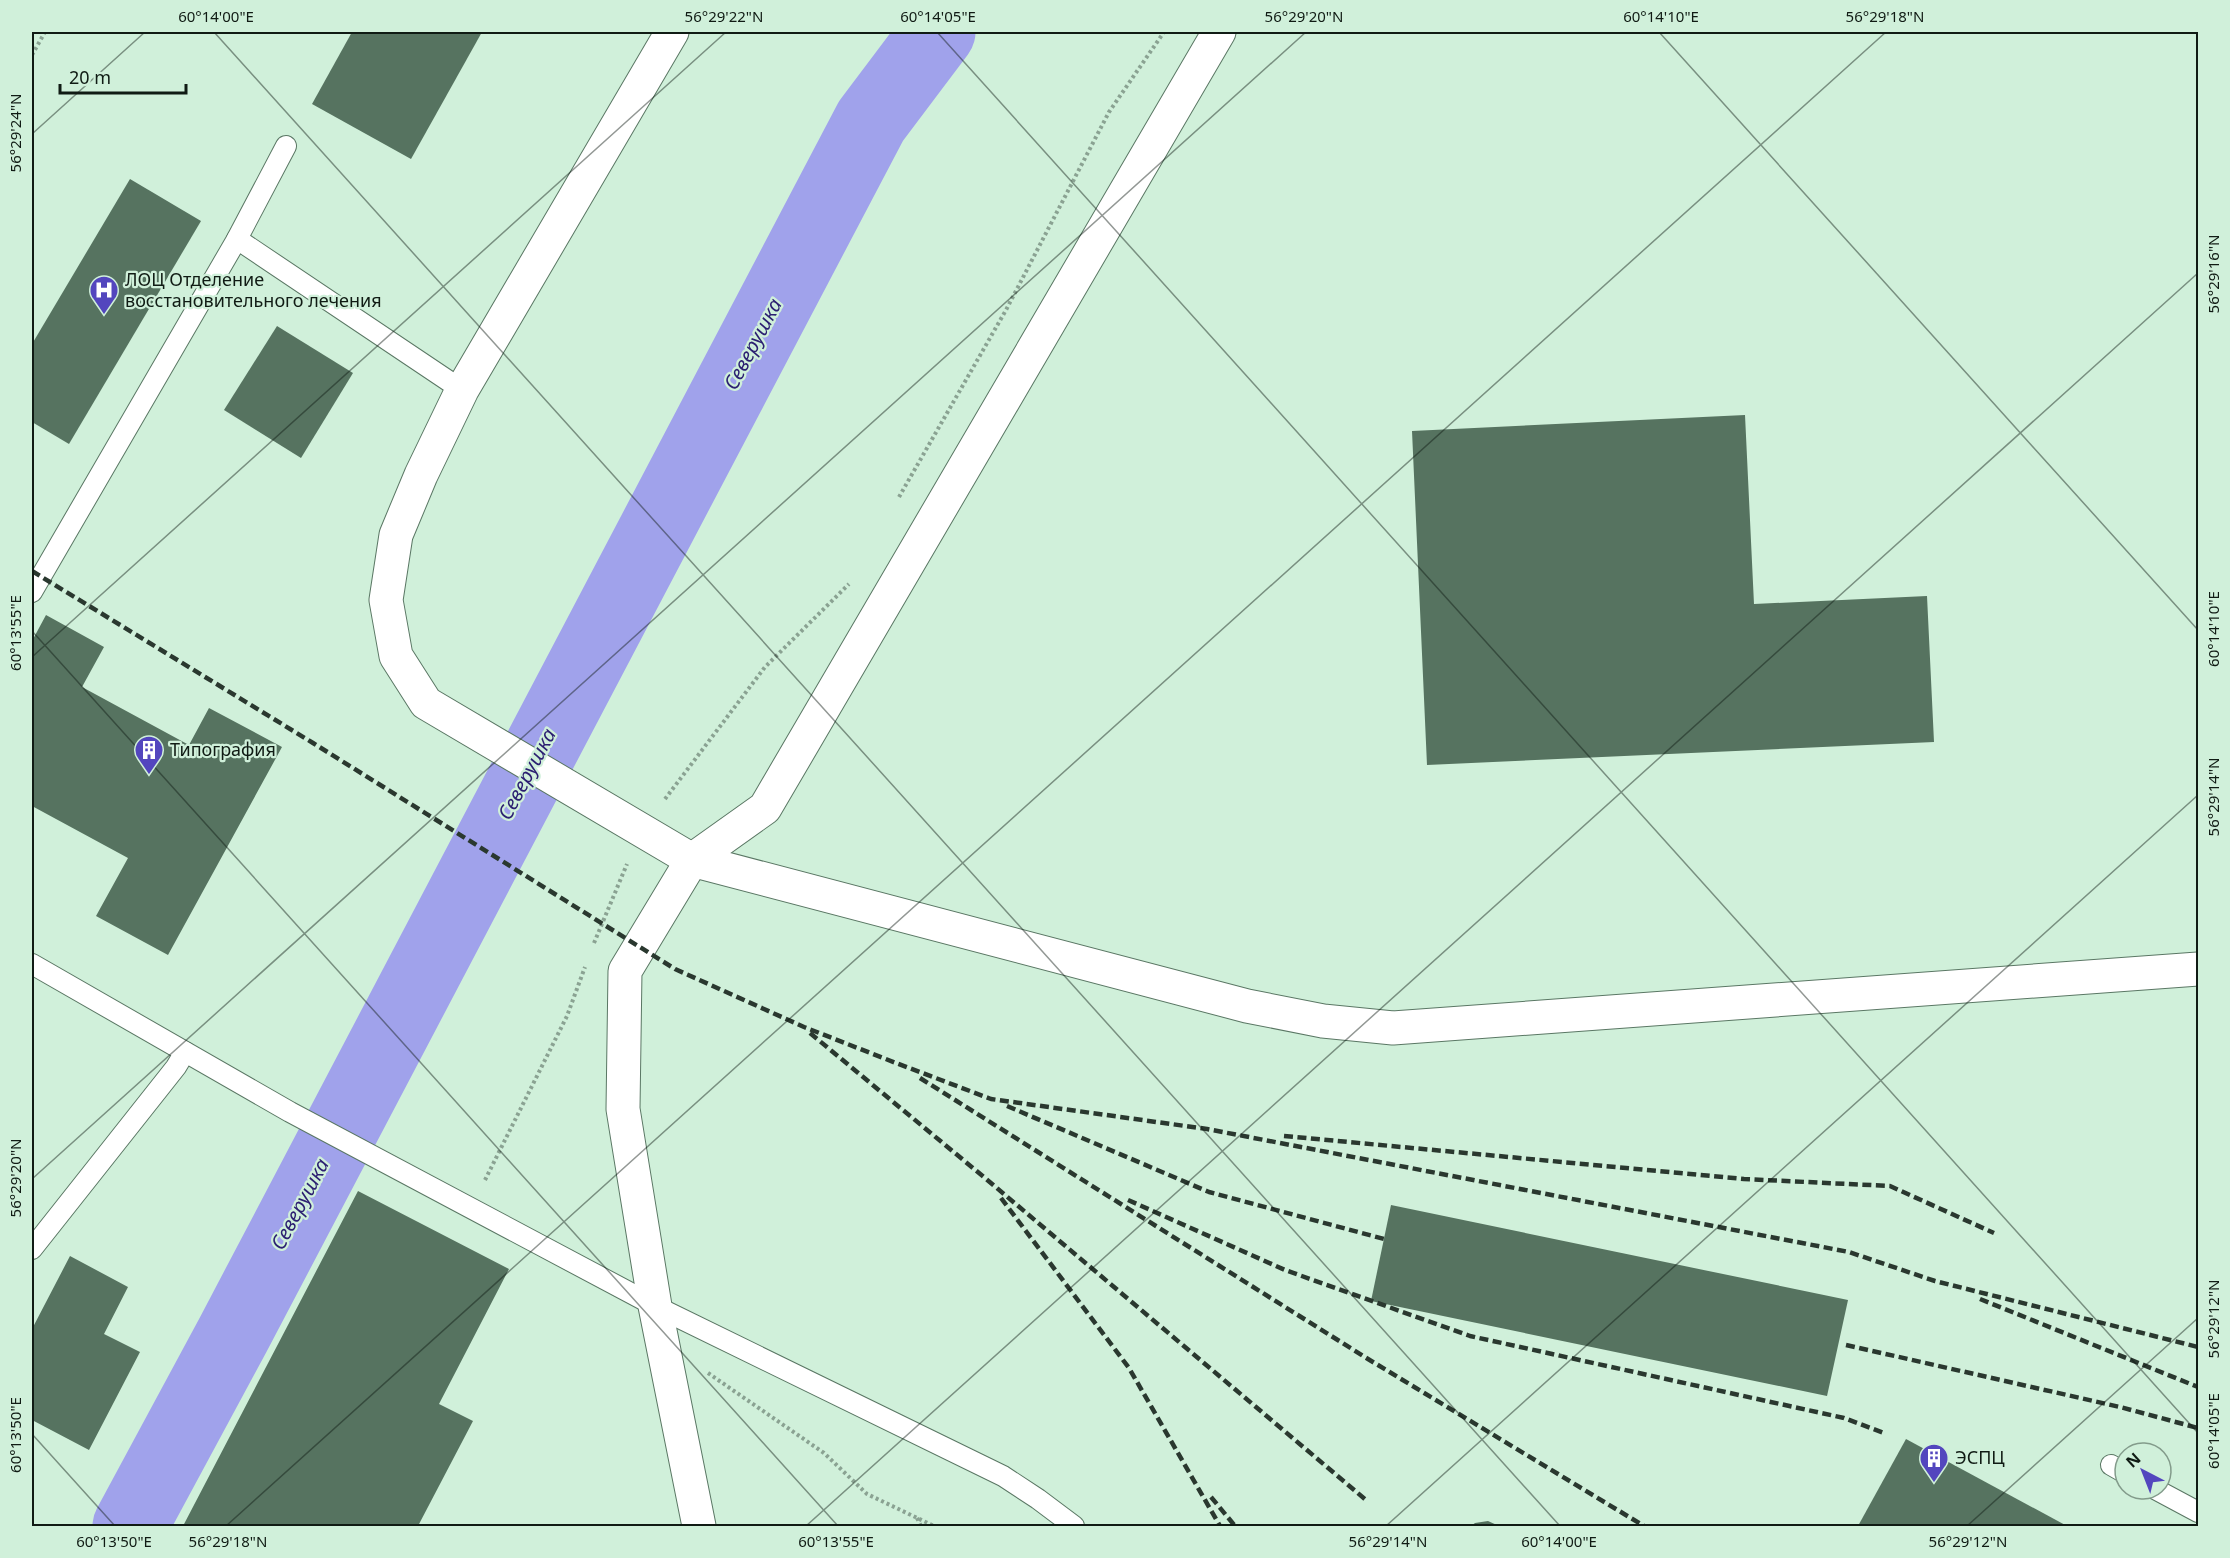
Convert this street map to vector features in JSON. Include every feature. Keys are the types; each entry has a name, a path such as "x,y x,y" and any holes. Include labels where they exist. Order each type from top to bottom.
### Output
{"street":[{"path":"672,32 462,390 421,475 396,536 386,600 396,656 426,702 692,860 1247,1006 1323,1021 1393,1028 2199,969"},
{"path":"699,1527 655,1306 624,1109 625,971 692,860 765,808 1219,32"}],"lane":[{"path":"32,592 237,239 286,146"},
{"path":"237,239 462,390"},
{"path":"32,964 396,1170 655,1306 1003,1476 1038,1498 1074,1527"},
{"path":"32,1249 176,1067 185,1052"},
{"path":"2173,1498 2199,1512"}],"path":[{"path":"32,55 45,32"},
{"path":"895,504 1006,309 1109,112 1164,32"},
{"path":"591,951 634,825 765,667 856,577"},
{"path":"470,1209 567,1016 587,962"},
{"path":"824,1453 867,1494 934,1527"},
{"path":"917,1517 921,1527"}],"building":[{"path":"352,32 482,32 411,159 312,104"},
{"path":"130,179 201,221 69,444 32,422 32,344"},
{"path":"277,326 353,373 301,458 224,410"},
{"path":"1745,415 1754,604 1927,596 1934,742 1427,765 1412,431"},
{"name":"Типография","path":"46,615 104,647 82,687 189,745 209,708 282,747 168,955 96,916 128,858 32,806 32,641"},
{"path":"358,1191 509,1269 439,1404 473,1421 418,1526 183,1526"},
{"path":"1391,1205 1848,1300 1827,1396 1371,1301"},
{"path":"70,1256 128,1287 104,1334 140,1352 89,1450 32,1420 32,1329"},
{"name":"ЭСПЦ","path":"1906,1439 2067,1526 1858,1526"},
{"path":"1488,1521 1499,1526 1471,1526 1475,1523"}],"waterway":[{"name":"Северушка","path":"130,1526 233,1335 871,121 938,32"}],"railway":[{"path":"32,571 675,969 804,1027 991,1099 1207,1129 1849,1252 1935,1281 2198,1347"},
{"path":"810,1033 1366,1500"},
{"path":"920,1078 1368,1359 1644,1526"},
{"path":"1007,1106 1209,1192 1384,1239"},
{"path":"1284,1136 1744,1179 1890,1186 1994,1233"},
{"path":"1001,1198 1129,1368 1220,1526"},
{"path":"1128,1200 1285,1270 1470,1336 1844,1418 1884,1433"},
{"path":"1980,1299 2198,1387"},
{"path":"1846,1345 2120,1407 2198,1428"},
{"path":"1211,1497 1235,1526"}],"place":[{"name":"ЛОЦ Отделение восстановительного лечения","path":"104,316"},
{"name":"Типография","path":"149,776"},
{"name":"ЭСПЦ","path":"1934,1484"}]}
